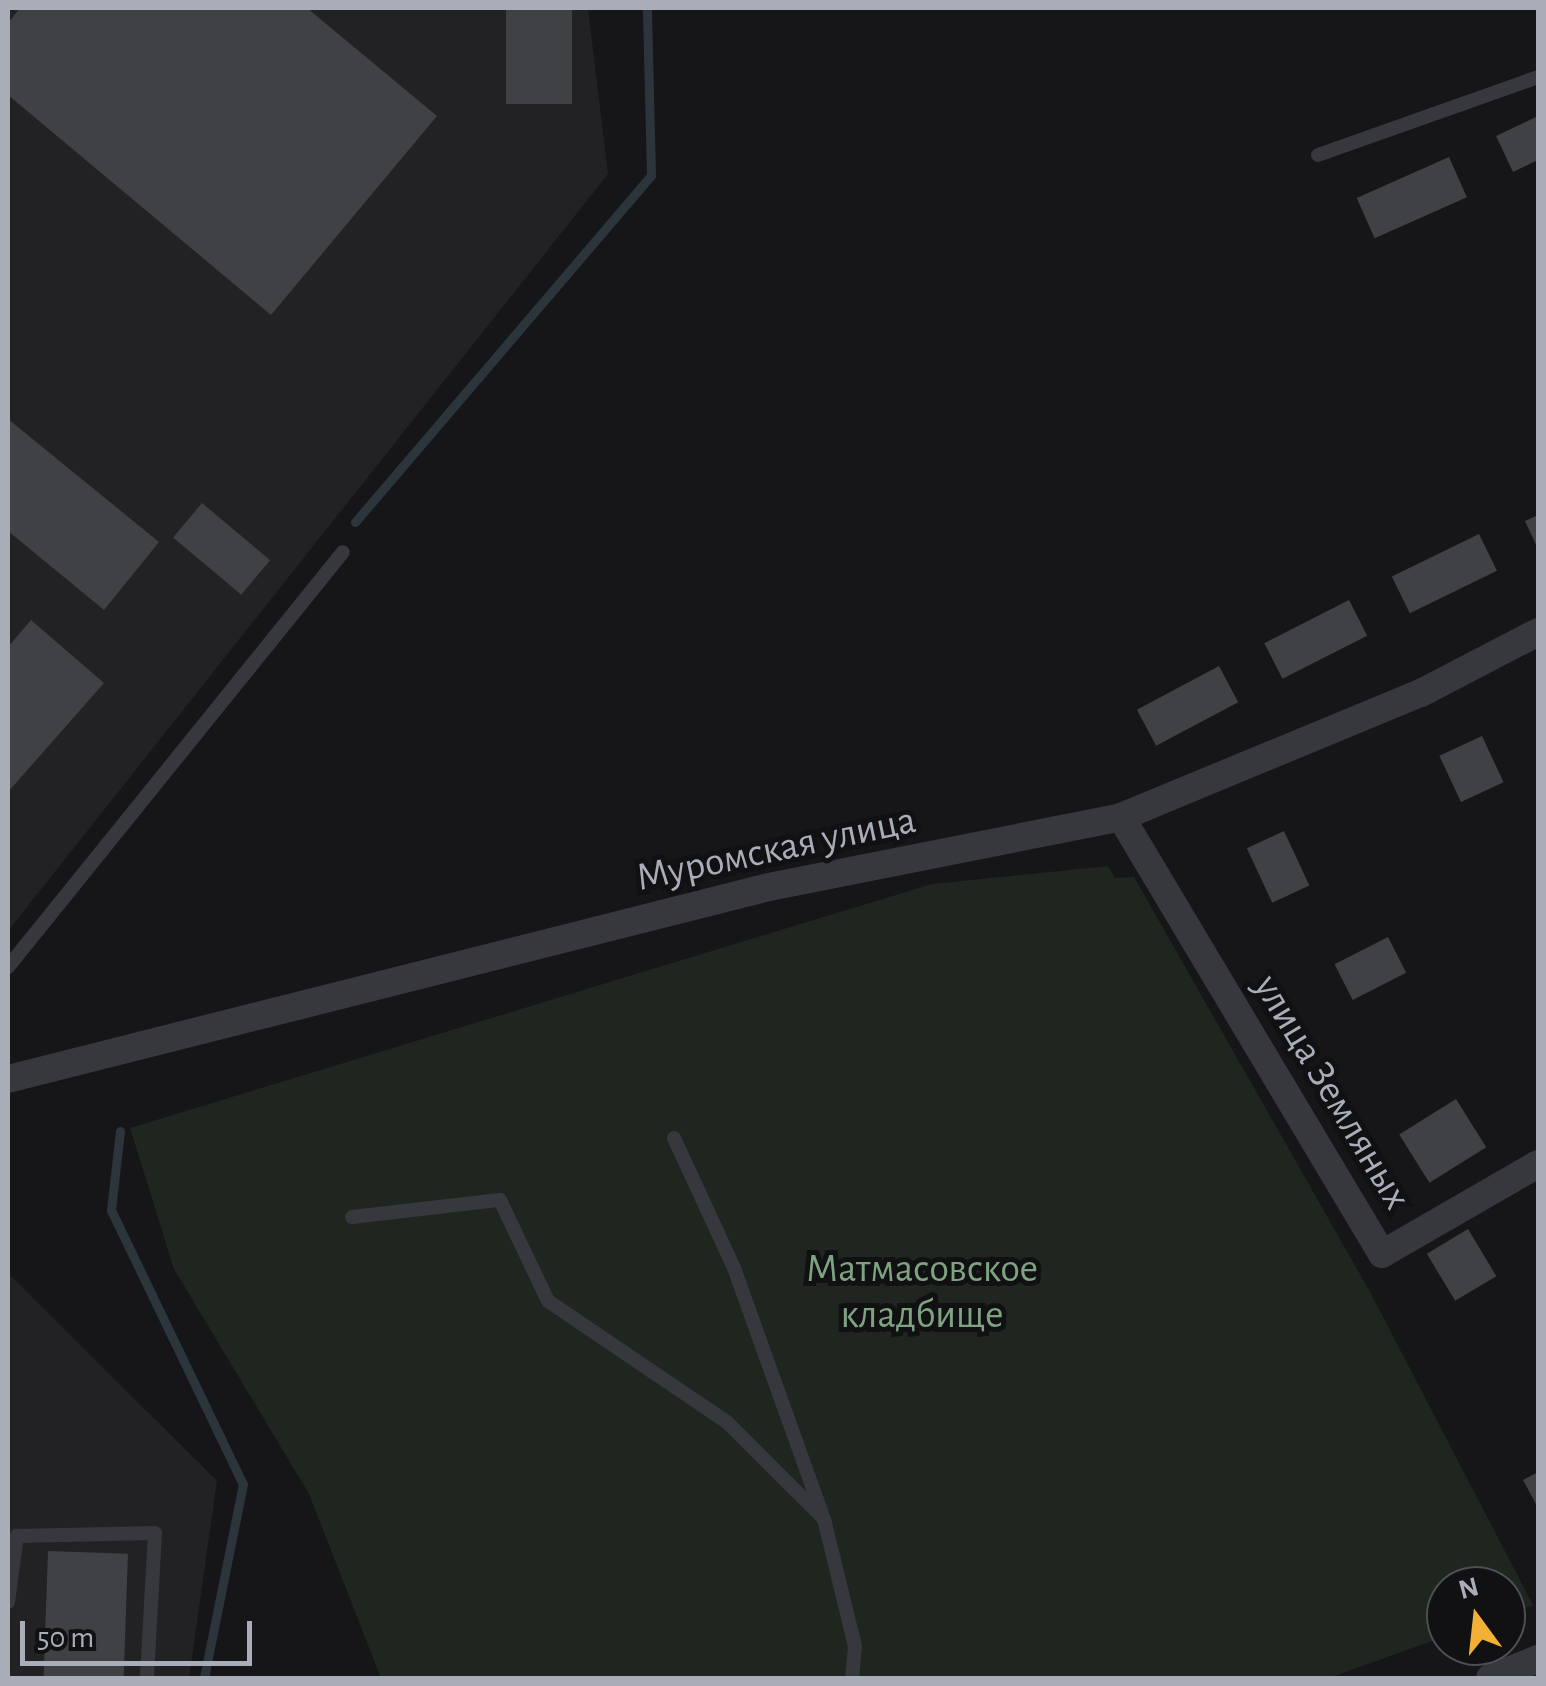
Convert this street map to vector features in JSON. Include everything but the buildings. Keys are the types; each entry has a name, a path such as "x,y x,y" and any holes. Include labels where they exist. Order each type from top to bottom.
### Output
{"street":[{"name":"Муромская улица","path":"8,1078 769,887 1121,817 1421,693 1538,632"},
{"name":"улица Земляных","path":"1121,817 1382,1254 1538,1164"},
{"path":"1490,1678 1538,1660"}],"lane":[{"path":"1318,155 1538,76"},
{"path":"8,967 342,552"},
{"path":"674,1138 734,1268 824,1519 855,1646 852,1678"},
{"path":"352,1217 500,1200 548,1302 728,1424 824,1519"},
{"path":"8,1602 18,1536 155,1533 147,1678"}],"shaded area":[{"path":"8,8 588,8 608,174 8,931"},
{"path":"8,1273 217,1481 189,1678 8,1678"}],"green space":[{"name":"Матмасовское кладбище","path":"1108,866 1115,878 1134,877 1369,1290 1513,1566 1426,1566 1426,1643 1329,1678 381,1678 309,1494 174,1269 130,1128 932,884"}],"waterway":[{"path":"355,522 651,175 647,8"},
{"path":"120,1131 111,1210 243,1484 204,1678"}]}
